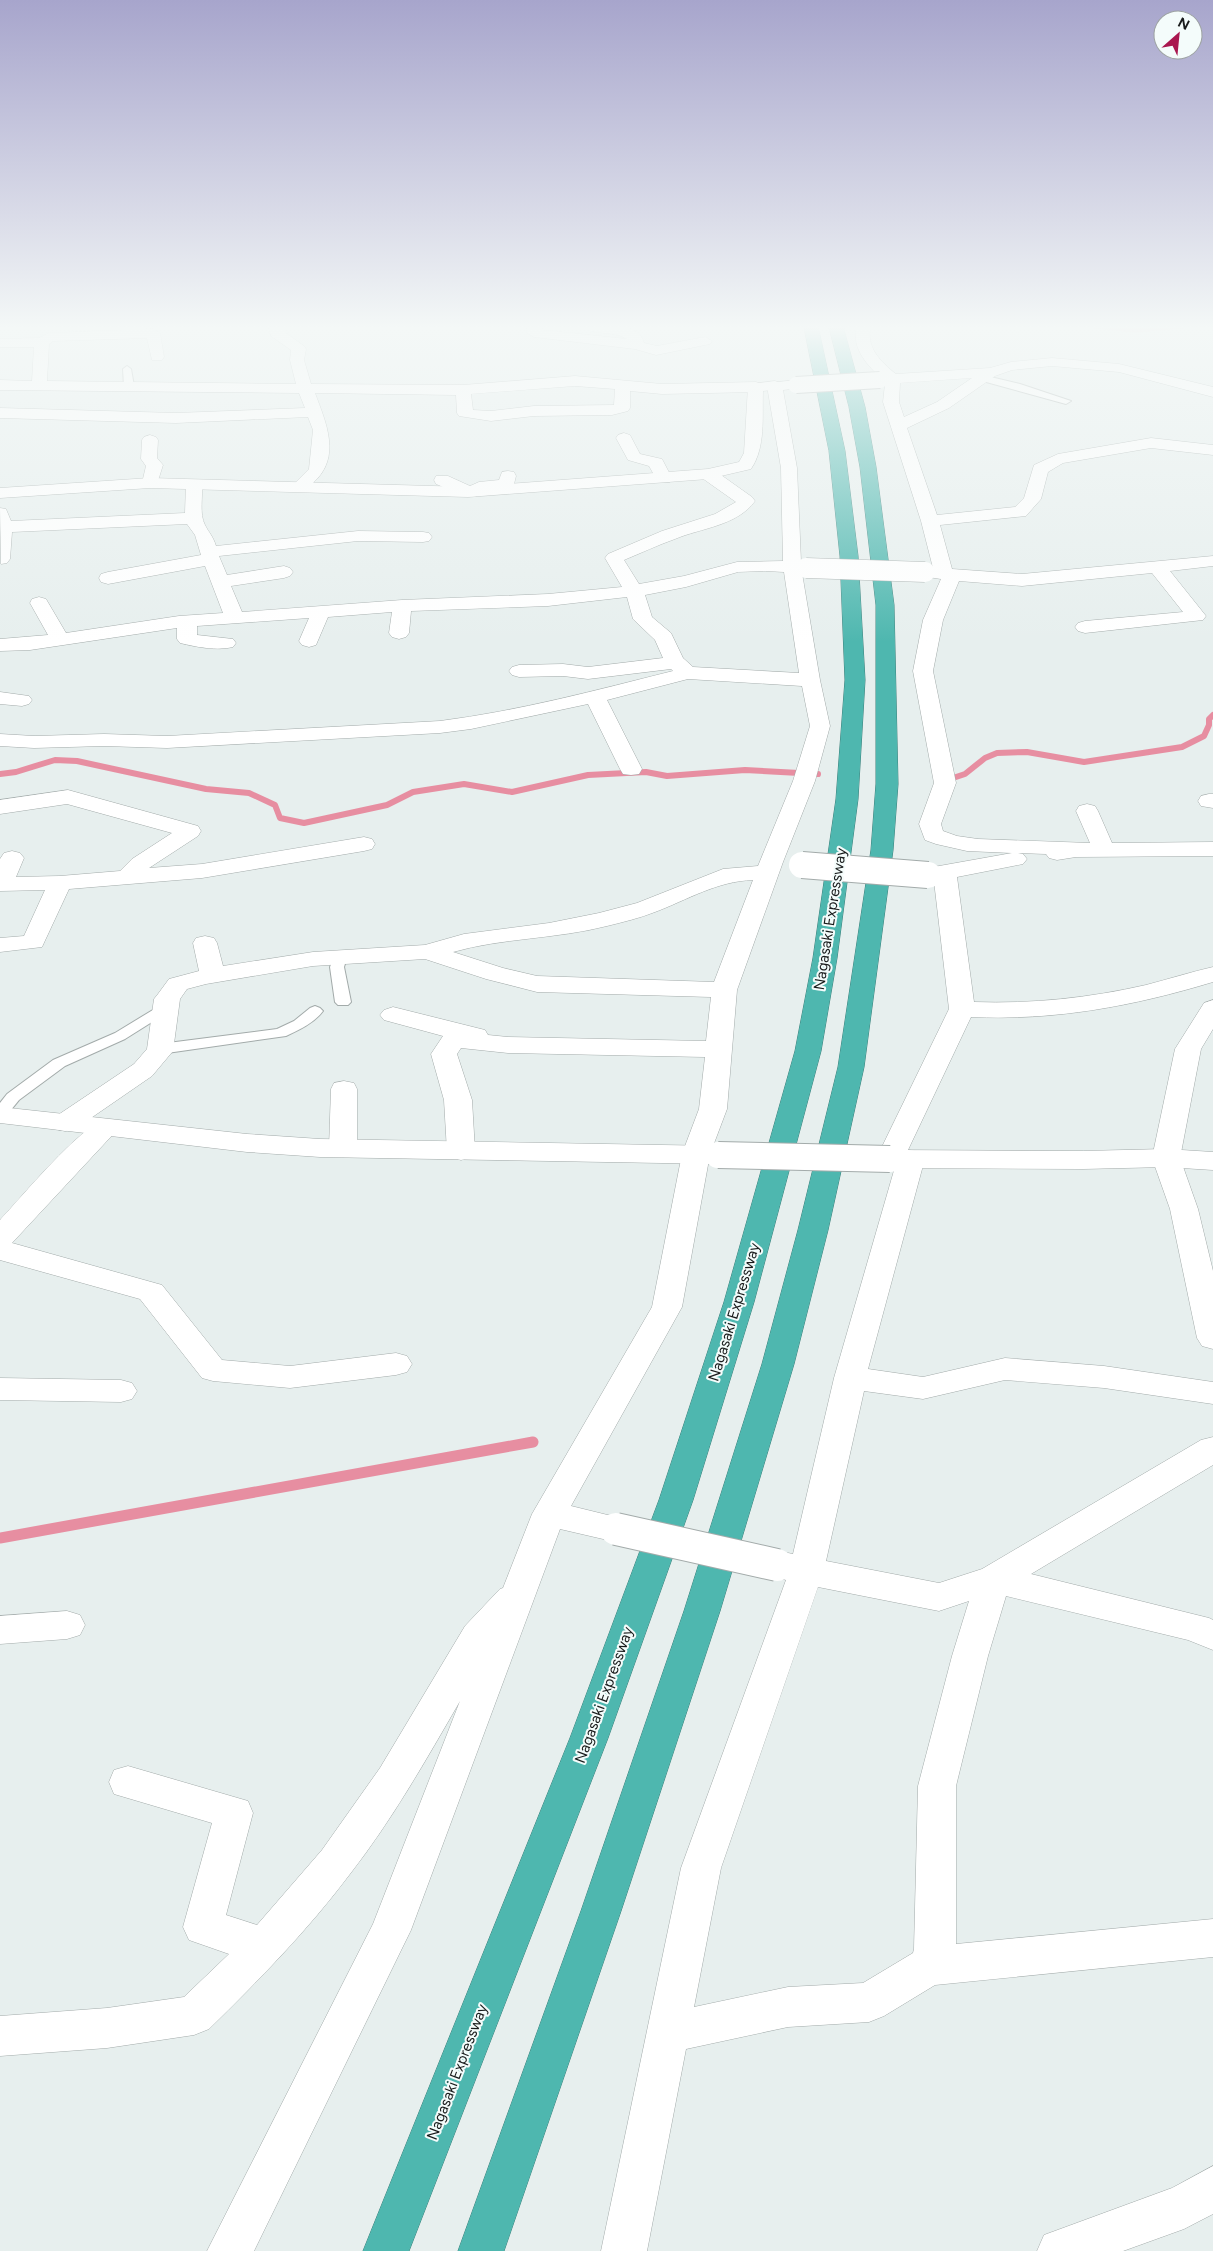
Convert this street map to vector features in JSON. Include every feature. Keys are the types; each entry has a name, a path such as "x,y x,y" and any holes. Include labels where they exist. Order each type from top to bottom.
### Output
{"highway":[{"name":"Nagasaki Expressway","path":"386,2251 589,1738 676,1500 739,1302 808,1052 825,958 847,799 855,680 849,556 837,451 833,431"},
{"path":"481,2251 601,1911 708,1592 778,1364 813,1230 851,1067 883,841 887,784 885,605 868,466 861,431"}],"street":[{"path":"299,487 317,472 320,458 321,431"},
{"path":"0,493 150,483 473,492 664,478 708,474 746,465 752,453 753,431"},
{"path":"230,2251 391,1930 550,1514 668,1307 707,1155 720,1049 724,990 806,774 820,726 810,680 788,468 782,431"},
{"path":"900,431 948,574 933,620 923,671 945,783 930,824 933,835 948,842 967,846 1027,846 1076,850 1213,849"},
{"path":"624,438 634,457 656,463 664,478"},
{"path":"150,440 149,459 156,465 150,483"},
{"path":"930,521 1020,512 1032,499 1040,469 1058,460 1151,443 1213,450"},
{"path":"1098,454 1111,467"},
{"path":"681,667 664,637 643,619 634,591 614,558 670,534 742,508 746,501 708,474"},
{"path":"473,492 479,487 507,484 508,476"},
{"path":"442,480 473,492"},
{"path":"194,484 194,518 196,528 203,533 235,619"},
{"path":"1,559 2,520 194,518"},
{"path":"108,578 210,555 358,536 423,537"},
{"path":"0,645 187,622 402,606 548,600 634,591 686,581 737,567 925,572 1022,580 1158,568 1213,561"},
{"path":"1158,568 1205,616"},
{"path":"220,582 284,572"},
{"path":"39,603 60,639"},
{"path":"399,633 402,606"},
{"path":"309,641 321,612"},
{"path":"1086,627 1205,616"},
{"path":"187,622 187,638 209,643 226,643"},
{"path":"519,671 563,670 588,673 663,664 810,680"},
{"path":"0,740 34,742 104,740 167,742 379,728 440,727 471,723 596,697 681,667"},
{"path":"596,697 631,769"},
{"path":"0,698 22,700"},
{"path":"0,807 68,797 190,831 140,864 127,877"},
{"path":"1087,811 1104,850"},
{"path":"12,858 0,884 60,883 202,872 364,844"},
{"path":"65,1123 143,1070 160,1049 167,999 178,984 213,975 313,959 427,952 464,941 549,930 602,920 645,908 694,886 731,874 769,868 802,865 936,874 996,861 1076,850"},
{"path":"624,2251 701,1868 850,1378 900,1158 962,1010 936,874"},
{"path":"1,945 33,942 60,883"},
{"path":"205,942 213,975"},
{"path":"427,952 495,974 537,984 724,990"},
{"path":"962,1010 1027,1010 1076,1004 1180,984 1213,974"},
{"path":"1213,1008 1188,1049 1166,1158 1184,1209 1213,1338"},
{"path":"393,1015 448,1027 508,1045"},
{"path":"461,1151 458,1100 444,1054 454,1039 508,1045 720,1049"},
{"path":"342,1148 344,1089"},
{"path":"0,1114 105,1128 247,1143 342,1148 900,1158 1083,1160 1166,1158 1213,1161"},
{"path":"0,1238 78,1153 105,1128"},
{"path":"0,1250 151,1292 213,1370 290,1377 396,1364"},
{"path":"850,1378 923,1388 1005,1369 1104,1377 1213,1393"},
{"path":"0,1389 121,1391"},
{"path":"550,1514 792,1568 940,1597 994,1579 1213,1449"},
{"path":"994,1579 1196,1628 1213,1636"},
{"path":"929,1966 935,1950 937,1786 970,1656 994,1579"},
{"path":"0,2036 107,2028 194,2015 265,1946 336,1862 394,1780 478,1636 522,1589"},
{"path":"0,1630 67,1625"},
{"path":"128,1782 234,1813 203,1927 265,1946"},
{"path":"667,2033 788,2007 869,2002 929,1966 1213,1938"},
{"path":"1060,2251 1184,2206 1213,2189"}],"lane":[{"path":"340,957 337,967 343,1002"},
{"path":"0,1114 13,1097 59,1062 120,1036 166,1007"},
{"path":"160,1049 281,1033 299,1024 315,1011"}],"waterway":[{"path":"950,779 965,774 985,758 997,753 1027,752 1084,762 1182,747 1204,736 1209,725 1209,719 1213,715"},
{"path":"0,774 16,772 55,760 77,761 206,789 249,793 275,805 280,818 304,823 387,805 413,792 464,784 512,792 588,775 646,772 667,776 745,770 818,774"},
{"path":"0,1538 533,1442"}]}
